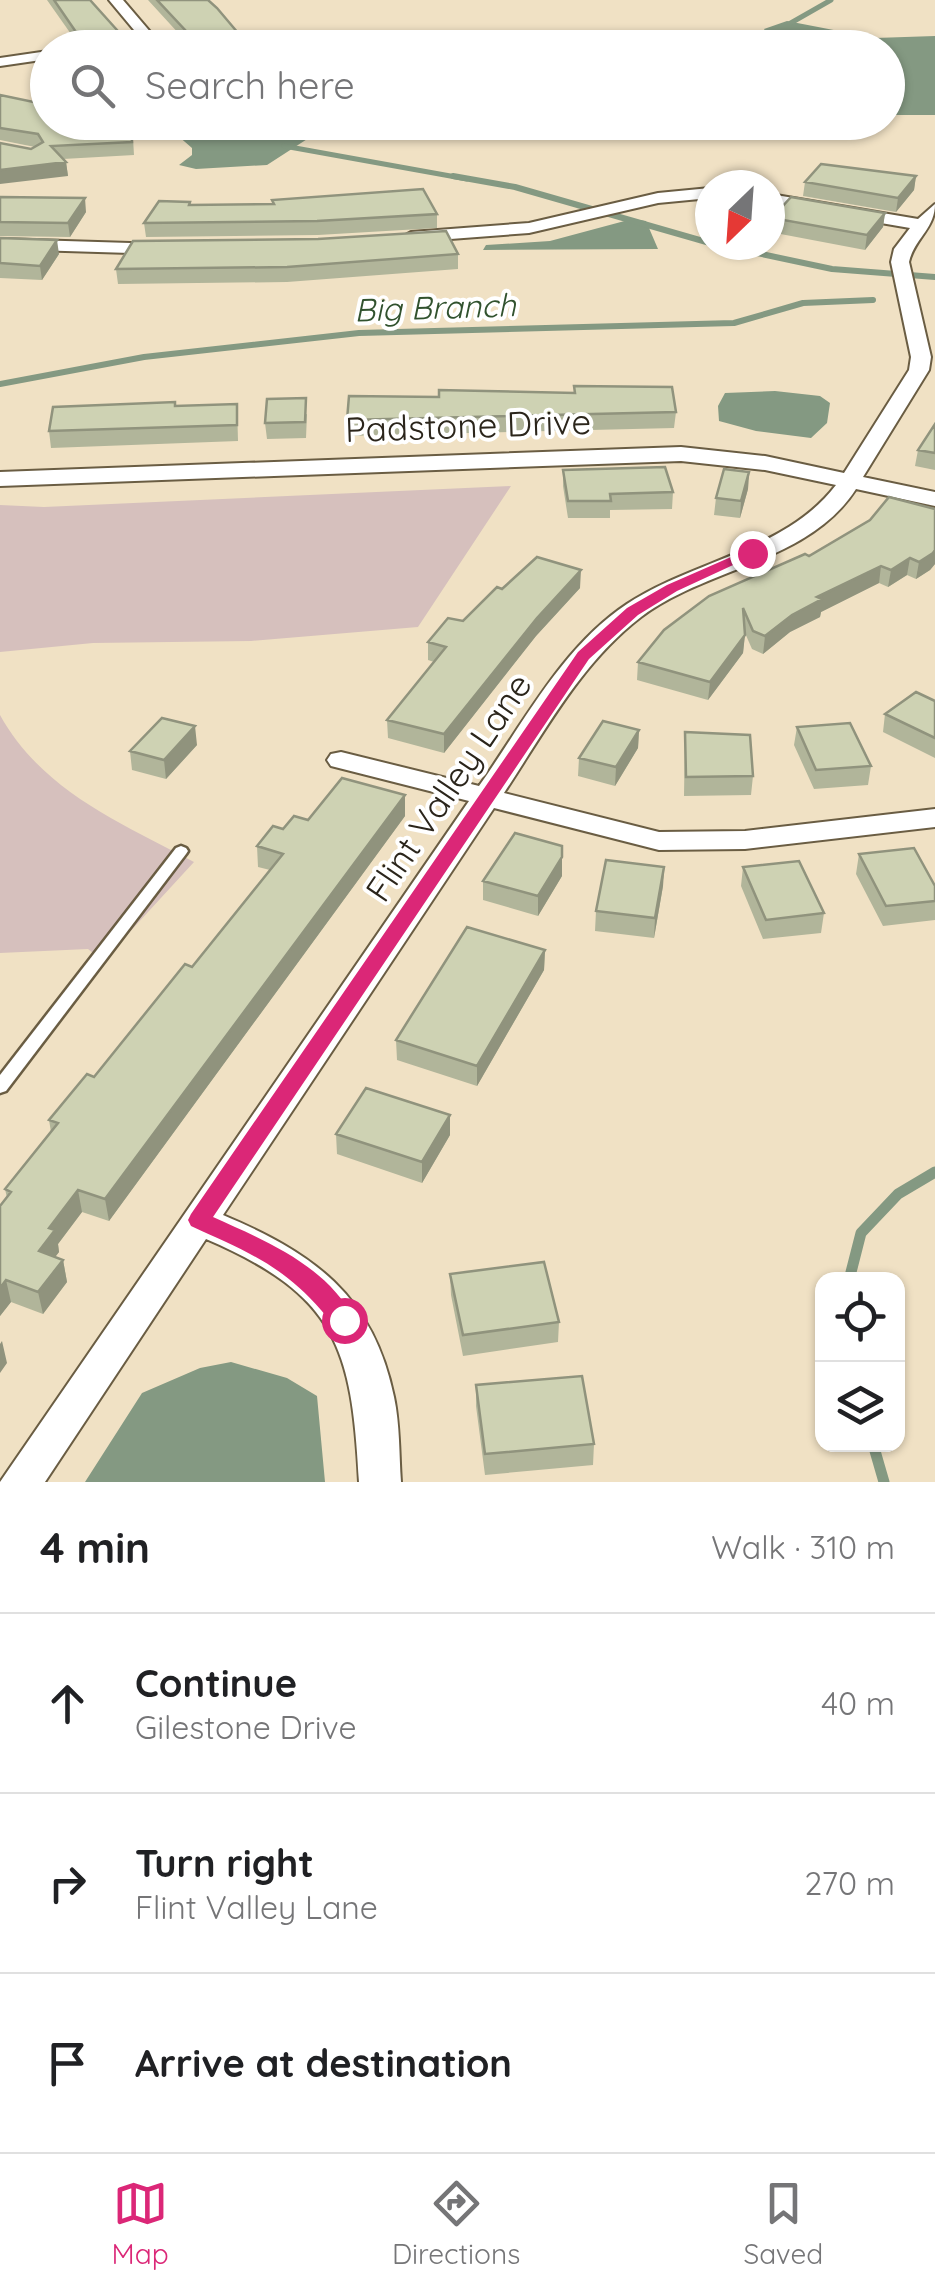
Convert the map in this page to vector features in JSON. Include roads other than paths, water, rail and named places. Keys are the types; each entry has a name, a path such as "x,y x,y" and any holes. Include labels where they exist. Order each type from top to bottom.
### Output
{"street":[{"path":"116,0 142,30"},
{"path":"0,62 30,58"},
{"path":"398,238 529,228 658,198 695,194"},
{"path":"785,201 929,217"},
{"name":"Flint Valley Lane","path":"21,1482 584,656 604,634 672,588 800,532 824,513 851,480 919,370 921,357 900,262 903,249 929,217"},
{"path":"0,244 178,249"},
{"name":"Padstone Drive","path":"0,479 654,454 736,458 935,499"},
{"path":"341,760 658,841 745,840 935,818"},
{"path":"199,1220 278,1256 314,1285 344,1320 362,1358 374,1398 380,1482"}],"lane":[{"path":"0,1087 182,851"}],"waterway":[{"path":"789,30 789,24 831,0"},
{"path":"284,146 467,179"},
{"path":"453,176 515,187 695,239"},
{"path":"785,259 832,269 935,277"},
{"name":"Big Branch","path":"0,384 144,357 359,333 734,323 803,303 873,300"},
{"path":"851,1272 861,1233 898,1194 935,1172"},
{"path":"875,1452 884,1482"}]}
